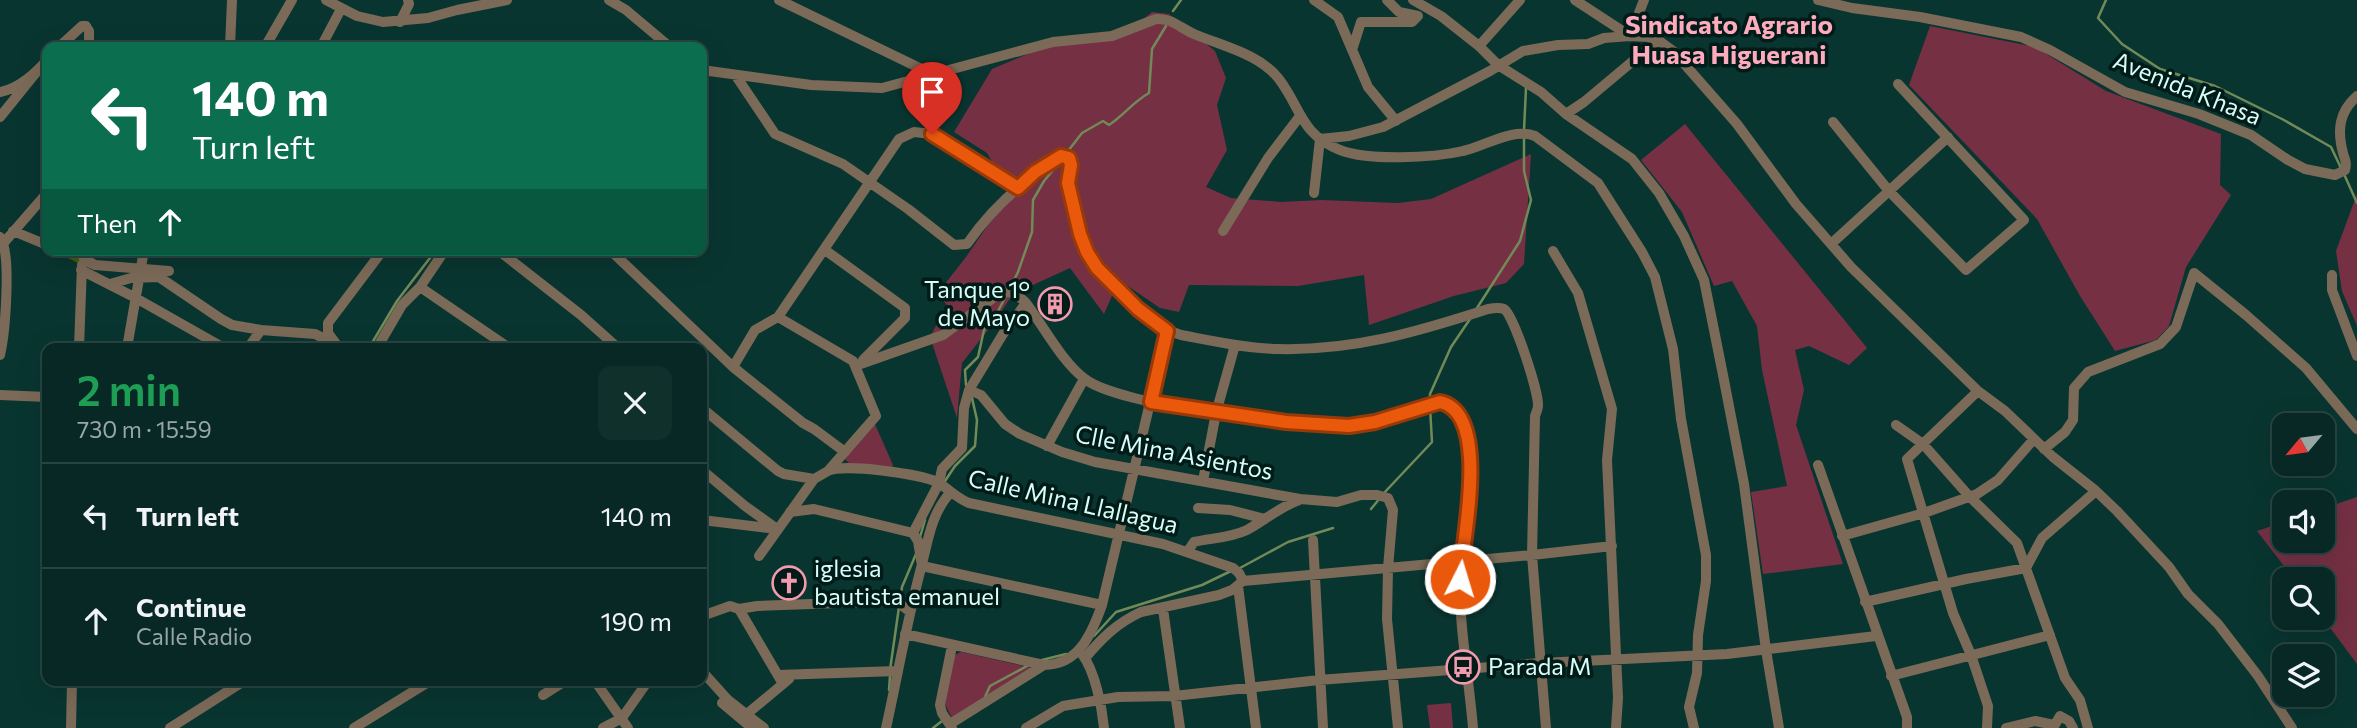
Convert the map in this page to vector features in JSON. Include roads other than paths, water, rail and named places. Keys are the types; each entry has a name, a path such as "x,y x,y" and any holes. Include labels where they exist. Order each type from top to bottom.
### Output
{"street":[{"path":"230,42 232,0"},
{"path":"268,42 292,0"},
{"path":"326,0 370,21 400,22 507,0"},
{"path":"400,22 409,4 408,0"},
{"path":"609,0 626,10 664,42"},
{"path":"779,0 934,75"},
{"path":"1314,0 1338,17 1368,87 1396,121"},
{"path":"1352,50 1361,22 1412,22 1418,16 1399,12 1387,0"},
{"path":"1413,0 1441,16 1498,65 1541,92 1566,114 1632,159 1659,193 1684,236 1704,280 1744,484 1779,728"},
{"path":"1479,46 1520,0"},
{"path":"1576,0 1630,36"},
{"path":"1630,36 1644,0"},
{"name":"Avenida Khasa","path":"1818,0 2021,37 2068,59 2125,92 2199,114 2251,135 2305,169 2336,175 2345,170 2347,163 2342,145 2342,113 2357,96"},
{"path":"324,42 341,9"},
{"path":"707,71 873,89 1063,40 1112,36 1162,18 1250,57 1270,71 1278,79 1308,128 1339,150 1351,153 1423,156 1466,151 1508,136 1529,134 1581,169 1604,191 1655,278 1672,349 1681,419 1706,555 1706,581 1698,635 1695,684 1689,707 1694,728"},
{"path":"64,42 82,26 86,26 89,42"},
{"path":"1320,139 1365,133 1396,121 1523,51 1630,36 1658,40 1673,51 1737,124 1796,204 1857,273 1979,391 2096,491 2169,567 2188,594 2218,624 2258,676 2292,728"},
{"path":"1566,114 1658,40"},
{"path":"0,117 42,66"},
{"path":"0,92 14,87 38,70"},
{"path":"736,76 775,134 843,164 954,245 967,244 978,228 1035,172 1061,156 1069,158 1071,165 1068,183 1087,252 1097,268 1138,309 1167,331 1235,345 1306,349 1383,341 1496,307 1509,314 1515,324 1539,404 1535,416 1532,555 1546,728"},
{"path":"1833,122 1889,191 1966,270 2024,220 1898,84"},
{"path":"1223,231 1268,158 1300,116"},
{"path":"733,367 755,330 778,317 899,139 914,132 932,134 1018,188"},
{"path":"1831,244 1948,138"},
{"path":"1314,193 1320,139"},
{"path":"0,355 6,270 1,242 42,198"},
{"path":"13,231 42,243"},
{"path":"825,250 905,307 905,318 872,353 855,366"},
{"path":"1553,251 1578,293 1612,409 1607,460 1612,546 1616,728"},
{"path":"128,343 142,256"},
{"path":"335,343 328,333 328,323 378,256"},
{"path":"380,343 402,305 420,287 441,256"},
{"path":"506,256 581,314 613,343"},
{"path":"616,256 733,367 803,424 845,452"},
{"path":"82,260 165,279 220,319 233,325 315,334 325,343"},
{"path":"82,260 110,284 215,343"},
{"path":"79,343 82,260"},
{"path":"110,284 138,273 169,271"},
{"path":"2044,449 2065,432 2073,420 2074,387 2088,372 2160,344 2176,327 2194,273 2246,314 2306,368 2357,429"},
{"path":"2332,275 2332,290 2357,356"},
{"path":"420,287 502,343"},
{"path":"855,366 943,335 1000,292 1010,292 1026,303 1084,379 1100,388 1151,402 1319,426 1349,426 1375,422 1429,404 1446,403 1467,429 1471,469 1461,560 1461,603 1473,728"},
{"path":"913,533 939,483 942,469 962,448 964,408 969,390 976,383 1003,334 1026,303"},
{"path":"759,556 814,479 828,471 876,416 855,366 847,357 778,317"},
{"path":"252,343 261,330"},
{"path":"1104,728 1098,700 1082,654 1102,605 1167,331"},
{"path":"1203,481 1216,413 1235,345"},
{"path":"1047,446 1084,379"},
{"name":"Clle Mina Asientos","path":"969,390 981,395 1011,428 1075,457 1133,470 1300,499 1337,502 1361,495 1388,498 1393,510 1388,568"},
{"path":"1979,391 1907,459 1953,613 1988,706 1987,728"},
{"path":"0,395 42,397"},
{"path":"707,412 778,471 814,479"},
{"path":"1896,425 1923,444 1969,496 2017,542 2065,678 2080,701 2088,728"},
{"path":"1842,536 1924,513 1989,488 2034,439"},
{"path":"1818,465 1906,717 1907,728"},
{"name":"Calle Mina Llallagua","path":"828,471 835,467 848,467 918,476 939,483 950,493 969,503 1188,551 1233,568 1239,573 1240,584"},
{"path":"707,474 777,529"},
{"path":"2026,568 2042,538 2096,491"},
{"path":"886,728 909,611 936,513 950,493"},
{"path":"1188,551 1194,542 1234,535 1265,519 1282,506 1300,499"},
{"path":"1198,508 1230,510 1265,519"},
{"path":"790,512 814,509 913,533 918,541 922,566"},
{"path":"707,521 777,529"},
{"path":"1313,540 1323,728"},
{"path":"905,634 1044,665 1062,663 1082,654 1122,621 1140,612 1219,595 1240,584 1612,546"},
{"path":"922,566 1102,605"},
{"path":"1388,568 1387,620 1398,728"},
{"path":"1865,602 2026,568"},
{"path":"1240,584 1256,728"},
{"path":"707,614 730,606 739,609 896,601 909,611"},
{"path":"739,609 781,679"},
{"path":"1163,609 1180,728"},
{"path":"1891,676 2050,635"},
{"path":"1026,728 1063,706 1098,700 1148,695 1174,696 1391,674 1766,650 1876,636"},
{"path":"951,646 940,696 942,713 951,726 1044,665"},
{"path":"743,718 781,679 794,675 897,671"},
{"path":"707,677 752,728"},
{"path":"71,728 72,686"},
{"path":"170,728 236,686"},
{"path":"354,728 422,686"},
{"path":"543,695 557,686"},
{"path":"600,686 628,728"},
{"path":"603,728 622,718 644,686"},
{"path":"707,686 720,702 764,728"},
{"path":"2006,728 2035,721 2053,726 2056,719 2064,717 2073,728"}],"waterway":[{"path":"1173,11 1181,0"},
{"path":"2106,0 2098,18 2122,44 2160,69 2215,86 2282,119 2331,147 2341,168"},
{"path":"1065,155 1082,133 1103,121 1109,125 1149,93 1152,49 1166,26"},
{"path":"1524,130 1526,88"},
{"path":"1477,308 1520,241 1531,200 1524,171 1524,137"},
{"path":"1009,290 1032,232 1033,200 1059,163"},
{"path":"2344,174 2357,203"},
{"path":"74,256 90,264"},
{"path":"372,343 397,301 431,256"},
{"path":"966,385 965,370 978,357 984,330 1006,296"},
{"path":"1430,400 1430,394 1451,347 1470,319"},
{"path":"945,481 955,466 975,446 977,420 972,398"},
{"path":"1384,493 1432,442 1430,407"},
{"path":"1371,509 1380,498"},
{"path":"920,537 925,520"},
{"path":"1240,568 1288,542 1333,528"},
{"path":"900,600 902,587 916,554"},
{"path":"1094,636 1116,612 1202,585 1231,571"},
{"path":"890,670 899,607"},
{"path":"1042,660 1066,654"},
{"path":"985,697 990,686 1029,665"},
{"path":"889,690 890,676"},
{"path":"933,728 942,721"}],"place":[{"name":"Tanque 1° de Mayo","path":"1055,304"},
{"name":"iglesia bautista emanuel","path":"789,583"},
{"name":"Parada M","path":"1463,667"}],"district":[{"name":"Sindicato Agrario Huasa Higuerani","path":"1729,40"}]}
